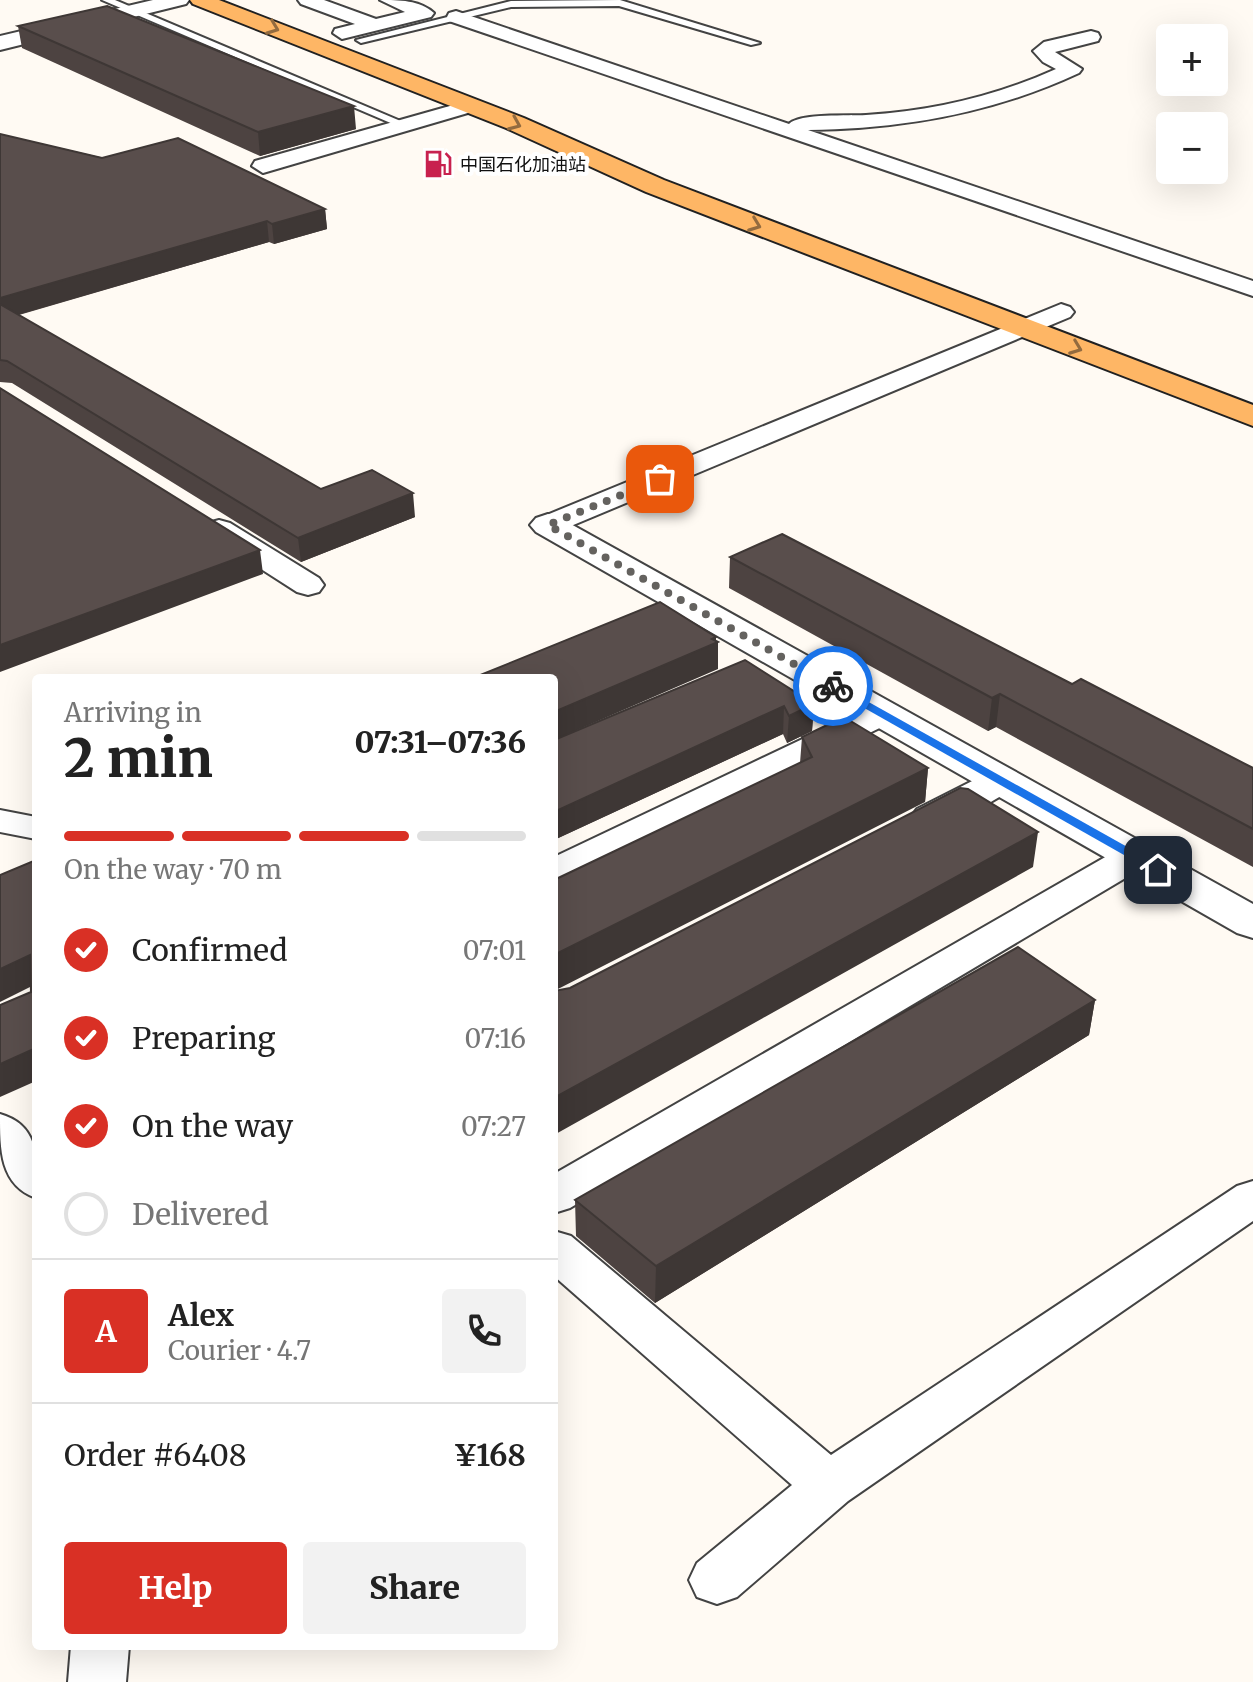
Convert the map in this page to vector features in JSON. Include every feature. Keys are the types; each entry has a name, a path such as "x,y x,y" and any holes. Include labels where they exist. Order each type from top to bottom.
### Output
{"main road":[{"path":"200,0 471,106 655,186 1027,314 1253,416"},
{"path":"256,0 359,32 624,144"},
{"path":"680,169 782,208"},
{"path":"1061,312 1090,323"}],"street":[{"path":"0,43 179,0"},
{"path":"307,0 359,32 425,13 389,0"},
{"path":"456,17 1253,289"},
{"path":"764,124 861,124 934,115 1060,75 1072,69 1043,51 1051,46 1091,37"},
{"path":"263,166 471,106"},
{"path":"548,525 1027,314 1061,312"},
{"path":"201,518 308,585"},
{"path":"548,525 1253,923"},
{"path":"640,619 684,602"},
{"path":"737,674 779,656"},
{"path":"558,870 882,714"},
{"path":"903,831 1001,781"},
{"path":"0,821 32,827"},
{"path":"558,1194 1135,856"},
{"path":"0,1130 32,1175"},
{"path":"717,1580 829,1485 1253,1198"},
{"path":"558,1252 829,1485"},
{"path":"97,1682 100,1650"}],"lane":[{"path":"107,0 404,125"},
{"path":"359,32 456,17 511,4 620,3 755,43"}],"building":[{"path":"107,6 354,106 258,132 18,26"},
{"path":"0,134 102,158 178,138 325,209 272,224 267,221 0,298"},
{"path":"0,304 321,489 372,470 413,493 298,538 7,361 0,360"},
{"path":"0,388 260,550 0,645"},
{"path":"782,534 1072,684 1081,679 1253,768 1253,829 1000,694 992,698 730,557"},
{"path":"660,602 716,637 712,639 718,642 558,710 558,674 483,674"},
{"path":"745,660 814,704 789,716 784,706 558,810 558,738"},
{"path":"844,717 928,768 558,953 558,878 812,757 802,737"},
{"path":"960,788 968,789 1038,832 558,1096 558,990 570,988"},
{"path":"32,862 32,1050 0,1064 0,1005 31,992 30,955 0,969 0,875"},
{"path":"1018,947 1095,1000 656,1266 575,1200"}],"way so far":[{"path":"660,479 548,525 833,686"}],"place":[{"name":"中国石化加油站","path":"438,164"}],"route":[{"path":"833,686 1158,870"}]}
